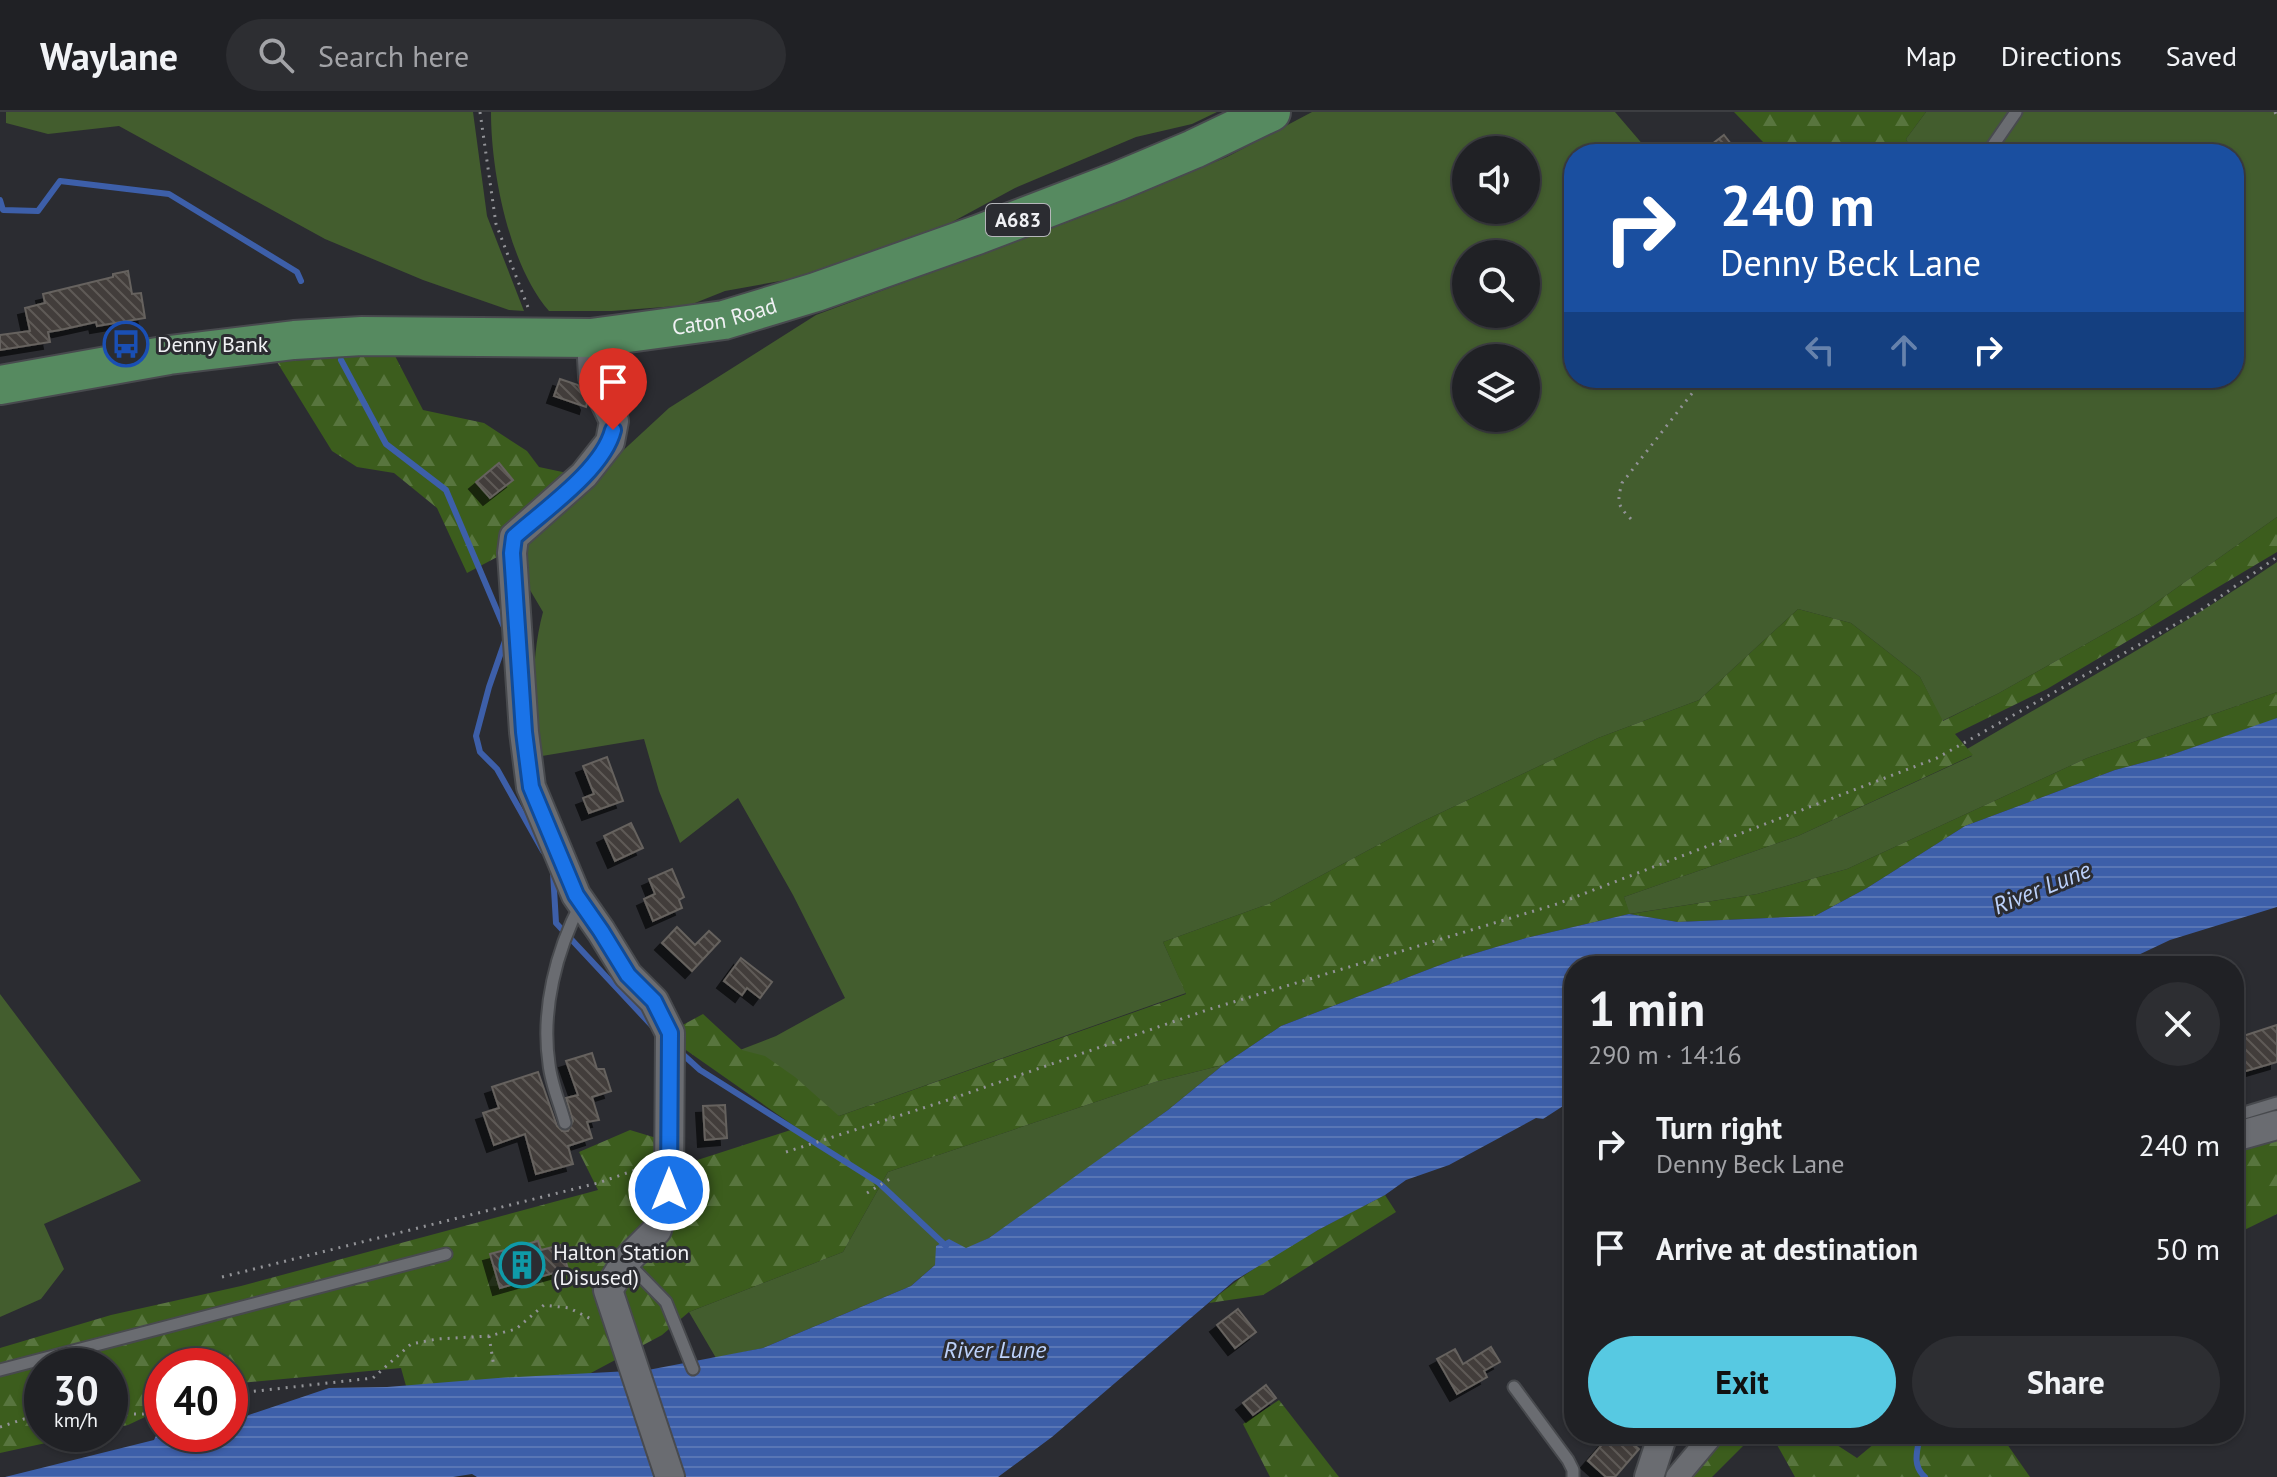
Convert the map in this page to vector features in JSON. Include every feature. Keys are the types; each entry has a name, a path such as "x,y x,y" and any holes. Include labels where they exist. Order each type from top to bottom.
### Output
{"highway":[{"name":"Caton Road","path":"0,385 169,355 294,340 362,336 591,338 690,327 787,302 977,235 1118,181 1271,112"}],"street":[{"path":"591,338 593,377 614,421 610,442 584,475 514,537 512,553 524,732 531,787 576,895 577,911 628,975 654,1001 670,1046 669,1190 657,1230 626,1261 608,1290 670,1477"},
{"path":"2244,1134 2277,1125"},
{"path":"1649,1477 1660,1444"},
{"path":"1677,1477 1705,1444"}],"lane":[{"path":"1994,144 2016,112"},
{"path":"565,1123 549,1067 546,1026 553,979 577,911"},
{"path":"2244,1113 2277,1103"},
{"path":"0,1370 446,1254"},
{"path":"626,1261 666,1302 693,1369"},
{"path":"1514,1387 1568,1460 1573,1477"}],"path":[{"path":"480,112 496,224 539,336"},
{"path":"2275,112 2277,117"},
{"path":"1631,519 1617,500 1622,483 1696,388"},
{"path":"786,1152 948,1100 1207,1010 1557,904 1937,758 2201,610 2277,557"},
{"path":"222,1277 598,1183 669,1159"},
{"path":"867,1193 893,1177"},
{"path":"248,1392 373,1378 411,1344 489,1336 516,1329 544,1305 569,1308 624,1339"},
{"path":"489,1336 494,1367"},
{"path":"0,1427 24,1419"}],"green space":[{"path":"6,112 473,112 487,216 524,311 509,310 423,280 325,239 119,126 48,134 6,123"},
{"path":"491,112 1217,112 1192,124 1136,137 1015,188 943,227 791,279 725,291 690,305 612,311 549,311 523,269 505,217 494,162"},
{"path":"1312,112 1615,112 1642,144 1564,144 1564,388 2244,388 2244,144 1908,144 1906,139 1926,112 2277,112 2277,517 2141,613 1999,693 1942,721 1920,677 1851,623 1798,609 1699,700 1598,738 1417,824 1268,904 1163,942 1186,993 839,1116 719,1058 776,1036 845,998 793,895 738,798 680,843 659,791 644,739 536,757 535,666 543,612 527,585 523,543 669,408 816,315 1076,219 1227,157"},
{"path":"1734,112 1926,112 1906,139 1908,144 1765,144"},
{"path":"394,354 423,410 484,423 527,451 539,467 586,477 499,556 467,573 437,508 394,473 357,467 332,451 277,362"},
{"path":"2277,517 2277,552 2047,689 1955,734 1973,755 1798,836 1624,897 1630,914 1757,894 1847,869 2087,758 2277,692 2277,718 2168,756 2115,770 1965,826 1867,888 1815,916 1678,922 1629,914 1526,938 1453,960 1281,1026 1223,1065 1155,1082 888,1172 843,1252 689,1312 662,1335 574,1382 408,1393 401,1368 248,1382 248,1348 144,1348 144,1417 128,1425 128,1348 24,1348 24,1448 0,1453 0,1348 111,1315 241,1286 598,1190 579,1152 630,1130 663,1140 682,1165 797,1128 683,1048 679,1027 703,1014 742,1050 765,1056 795,1077 839,1116 1186,994 1163,942 1268,904 1417,824 1598,738 1699,700 1798,609 1851,623 1920,677 1943,721 2141,613"},
{"path":"2277,562 2277,692 2087,758 1847,869 1757,894 1629,914 1624,897 1798,836 1972,756 1967,749 2162,635"},
{"path":"0,994 141,1181 44,1224 64,1269 41,1299 0,1317"},
{"path":"1223,1065 1168,1110 1042,1202 989,1238 935,1265 911,1286 763,1348 716,1358 689,1312 843,1252 888,1172 1155,1082"},
{"path":"2277,1135 2277,1214 2244,1230 2244,1145"},
{"path":"1385,1195 1396,1212 1263,1295 1209,1303 1271,1257"},
{"path":"1279,1400 1339,1477 1270,1477 1243,1424"},
{"path":"1714,1444 1745,1444 1712,1477 1684,1477"},
{"path":"1777,1444 1835,1444 1857,1458 1874,1444 2007,1444 2030,1477 1795,1477"}],"water":[{"name":"River Lune","path":"2277,718 2277,907 2170,940 2136,956 1564,956 1564,1105 1449,1165 1406,1180 1234,1281 1052,1437 998,1477 477,1477 472,1474 453,1477 5,1477 106,1452 128,1452 128,1446 144,1442 144,1452 248,1452 248,1415 329,1388 648,1370 763,1348 911,1286 935,1265 936,1246 949,1239 966,1248 989,1238 1168,1110 1223,1065 1281,1026 1453,960 1526,938 1629,914 1678,922 1815,916 1867,888 1965,826 2115,770 2168,756"}],"building":[{"path":"1724,135 1731,144 1712,144"},
{"path":"128,271 132,294 141,293 145,318 97,326 96,322 48,332 50,342 0,350 0,335 30,331 25,308 45,303 43,294"},
{"path":"560,379 578,385 586,407 554,396"},
{"path":"499,463 513,480 490,498 476,482"},
{"path":"607,757 623,801 589,813 583,798 594,794 583,766"},
{"path":"631,823 643,848 615,861 604,836"},
{"path":"672,869 684,897 679,900 682,908 653,921 644,899 655,894 649,879"},
{"path":"677,927 695,945 709,931 720,941 692,971 662,943"},
{"path":"741,958 772,982 760,998 747,988 742,995 724,981"},
{"path":"2277,1025 2277,1062 2244,1072 2244,1036"},
{"path":"592,1053 597,1069 604,1069 611,1091 592,1097 599,1120 587,1122 592,1138 568,1146 573,1164 536,1174 525,1134 494,1145 483,1113 499,1108 492,1087 538,1072 557,1126 562,1131 568,1131 573,1121 566,1098 578,1095 566,1061"},
{"path":"725,1105 727,1138 705,1140 703,1106"},
{"name":"Halton Station (Disused)","path":"538,1241 541,1250 561,1245 568,1269 500,1288 490,1254"},
{"path":"1238,1309 1256,1332 1235,1348 1217,1325"},
{"path":"1491,1347 1500,1362 1484,1371 1487,1377 1457,1394 1437,1359 1455,1349 1463,1364"},
{"path":"1266,1385 1276,1398 1253,1415 1243,1403"},
{"path":"1602,1444 1633,1444 1639,1449 1615,1477 1606,1477 1588,1461"}],"waterway":[{"path":"0,200 3,210 38,211 60,181 169,194 297,272 301,281"},
{"path":"341,360 386,444 446,490 504,627"},
{"path":"506,638 476,736 480,752 497,769 543,851"},
{"path":"553,872 556,923 655,1029"},
{"path":"678,1050 700,1070 879,1183 946,1246"},
{"path":"1919,1444 1917,1463 1925,1477"}],"place":[{"name":"Denny Bank","path":"126,344"},
{"name":"Halton Station (Disused)","path":"522,1265"}],"route":[{"path":"613,430 610,442 584,475 514,537 512,553 524,732 531,787 576,895 628,975 654,1001 670,1033 669,1190"}]}
